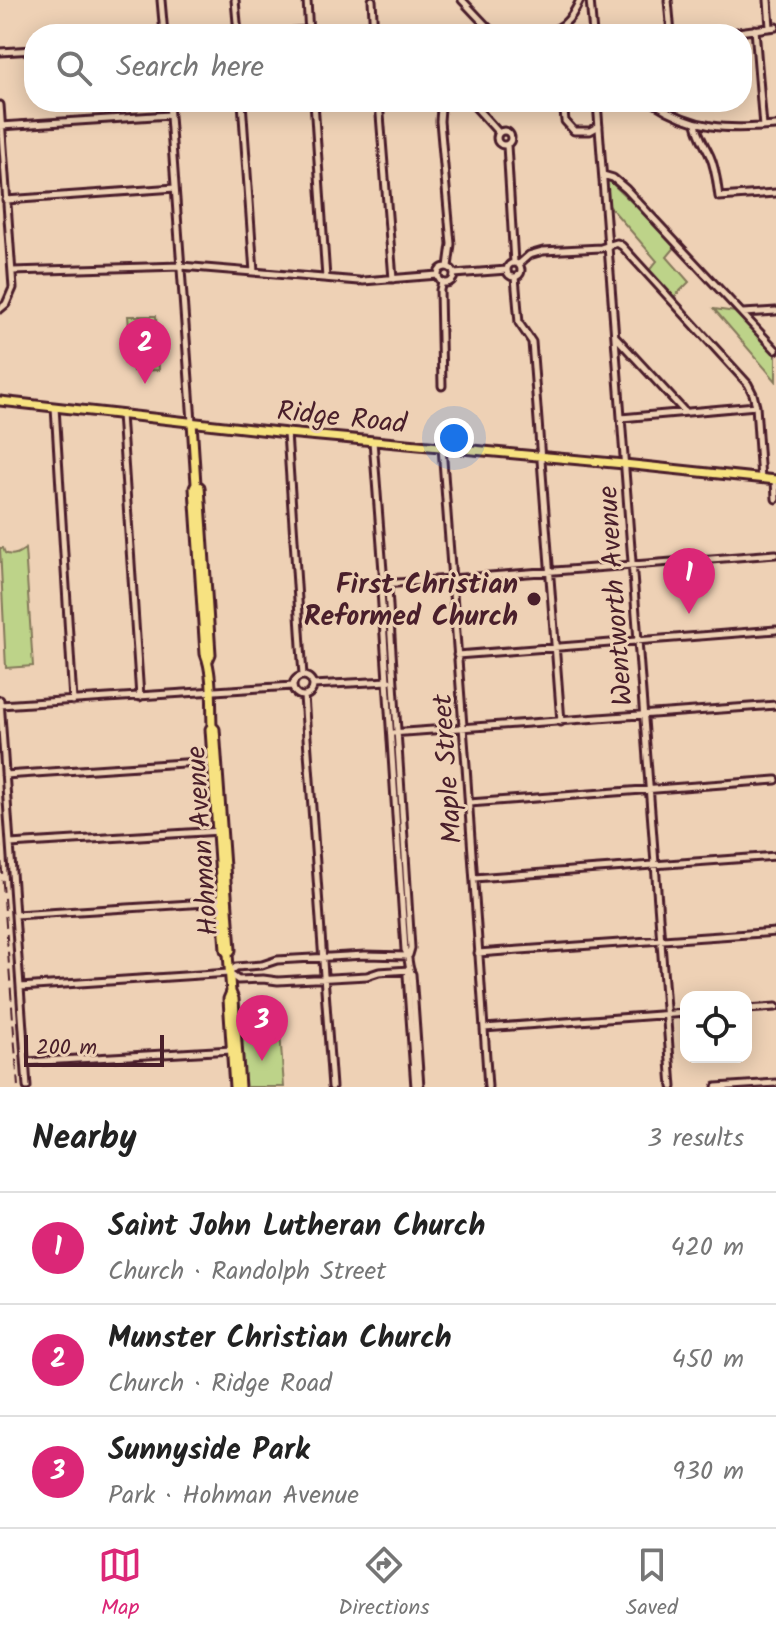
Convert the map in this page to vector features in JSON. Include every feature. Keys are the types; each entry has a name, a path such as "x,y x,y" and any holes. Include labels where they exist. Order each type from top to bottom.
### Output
{"main road":[{"name":"Ridge Road","path":"0,401 287,433 775,480"},
{"name":"Hohman Avenue","path":"192,422 196,484 200,487 211,654 208,661 212,726 215,729 225,902 231,950 228,954 234,999 237,1087"}],"street":[{"path":"161,0 163,24"},
{"path":"235,0 237,24"},
{"path":"307,0 308,24"},
{"path":"372,0 373,24"},
{"path":"462,0 485,24"},
{"path":"563,24 580,0"},
{"path":"590,0 592,24"},
{"path":"668,0 670,24"},
{"path":"752,29 773,27 768,0"},
{"path":"755,29 763,127"},
{"path":"0,52 24,51"},
{"path":"0,105 13,288 6,304 0,309"},
{"name":"Hohman Avenue","path":"170,112 192,422"},
{"path":"243,112 254,272"},
{"path":"315,112 326,278"},
{"path":"380,112 393,279"},
{"path":"441,112 451,244 448,267"},
{"path":"480,112 499,133"},
{"path":"564,112 565,121 574,131 590,131 600,135"},
{"name":"Wentworth Avenue","path":"598,112 672,1087"},
{"path":"669,112 696,124 744,128 776,126"},
{"path":"1,126 170,115"},
{"path":"696,124 715,170 719,197 776,193"},
{"path":"590,131 599,126"},
{"path":"499,133 505,131 511,134 511,142 507,145 516,264 521,271 515,277"},
{"path":"499,133 499,143 507,145"},
{"path":"603,175 613,178 626,189 776,350"},
{"path":"6,200 175,188"},
{"path":"507,270 510,264 543,251 601,248 617,243 622,246 748,384 756,406 761,479"},
{"path":"12,271 181,266 361,281 438,275"},
{"path":"438,275 441,269 448,267"},
{"path":"448,267 454,274"},
{"path":"454,274 507,270"},
{"path":"507,270 510,276 515,277"},
{"path":"442,282 450,281 454,274"},
{"path":"438,275 442,282 442,386"},
{"path":"515,277 519,323 532,342 561,722"},
{"path":"743,313 776,311"},
{"path":"615,336 685,412"},
{"path":"621,418 756,406"},
{"path":"55,407 73,701"},
{"path":"121,414 140,697"},
{"path":"287,433 303,676"},
{"path":"373,441 384,584 388,590 405,950 412,974 418,1087"},
{"name":"Maple Street","path":"442,447 488,1087"},
{"path":"775,480 776,499"},
{"path":"384,584 776,554"},
{"path":"457,655 776,630"},
{"path":"293,686 296,679 303,676 309,677 313,685"},
{"path":"313,685 391,681"},
{"path":"293,686 298,694 304,696 309,694 313,685"},
{"path":"27,1087 0,704 293,686"},
{"path":"304,696 332,1087"},
{"path":"394,733 776,705"},
{"path":"5,775 215,761"},
{"path":"469,803 776,780"},
{"path":"10,844 220,831"},
{"path":"474,878 776,856"},
{"path":"15,915 225,902"},
{"path":"478,953 776,932"},
{"path":"20,987 229,973 236,967 262,965 277,960 408,955"},
{"path":"229,973 238,980 278,981 367,976 409,970"},
{"path":"752,1009 776,1007"},
{"path":"483,1028 680,1014"},
{"path":"26,1062 235,1049"},
{"path":"716,1087 776,1083"}],"green space":[{"path":"603,175 677,245 667,257 689,282 671,300 647,273 657,261 605,201"},
{"path":"714,309 743,313 776,350 776,381"},
{"path":"128,316 156,316 159,370 133,371"},
{"path":"0,548 11,555 25,549 33,666 6,668"},
{"path":"280,1032 284,1087 243,1087 240,1034"}],"railway":[{"path":"0,844 18,1087"}],"place":[{"name":"Munster Christian Church","path":"145,384"},
{"name":"First Christian Reformed Church","path":"534,599"},
{"name":"Saint John Lutheran Church","path":"689,614"},
{"name":"Sunnyside Park","path":"262,1061"}]}
